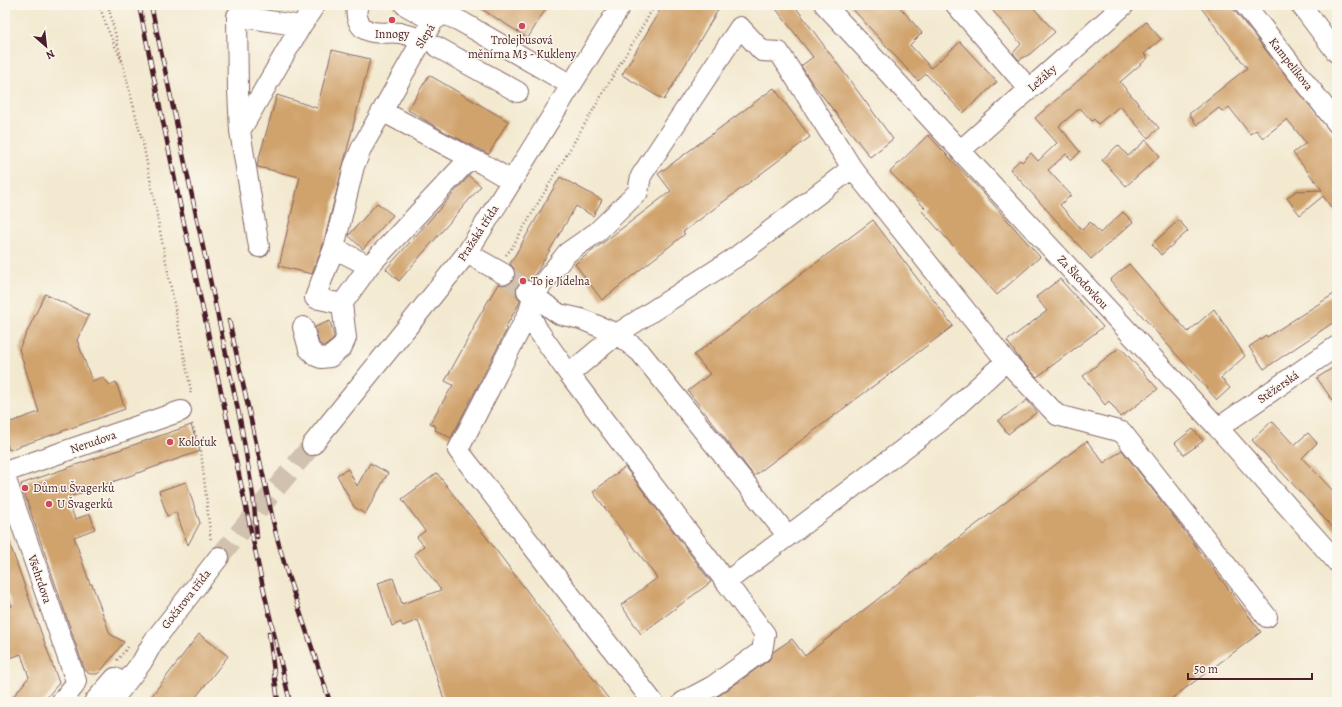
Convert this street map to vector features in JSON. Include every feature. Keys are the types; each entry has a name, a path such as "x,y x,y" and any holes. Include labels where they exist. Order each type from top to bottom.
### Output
{"street":[{"path":"240,131 301,26 315,5"},
{"path":"358,5 356,12 359,24 367,31 373,33 400,33 429,43 518,92"},
{"path":"405,5 437,13"},
{"name":"Pražská třída","path":"312,445 467,253 621,5"},
{"name":"Za Škodovkou","path":"825,5 1218,428 1337,562"},
{"path":"956,5 1029,89"},
{"name":"Ležáky","path":"961,150 1124,5"},
{"name":"Kampelíkova","path":"1245,5 1337,123"},
{"path":"1301,5 1337,53"},
{"name":"Slepá","path":"342,304 315,298 334,248 354,166 362,147 408,63 429,43 437,13 460,21 571,85"},
{"path":"259,247 240,131 238,90 238,16 301,26"},
{"path":"653,702 458,450 530,300 567,253 597,232 638,192 641,176 740,28 762,51 779,52 852,168 1006,361 1057,415 1122,432 1266,617"},
{"path":"484,73 501,44"},
{"path":"382,111 483,164 512,181"},
{"path":"303,327 309,349 316,356 321,358 330,357 342,347 346,338 342,304 369,266 470,158"},
{"path":"569,374 617,334 736,256 852,168"},
{"path":"334,248 369,266"},
{"path":"467,253 504,274"},
{"path":"530,300 559,314 581,319 617,334 640,352 788,536"},
{"path":"530,300 537,329 569,374 765,634 762,651 713,686 683,702"},
{"name":"Stěžerská","path":"1218,428 1337,346"},
{"path":"726,582 942,420 1006,361"},
{"name":"Nerudova","path":"5,472 181,411"},
{"name":"Všehrdova","path":"5,477 76,681 74,686 61,702"},
{"name":"Gočárova třída","path":"111,702 142,662 153,642 219,557"},
{"name":"Gočárova třída","path":"94,702 122,669 153,642"}],"path":[{"path":"100,5 108,30 125,71"},
{"path":"108,5 144,148 191,390"},
{"path":"181,411 192,424 201,451 210,533"}],"building":[{"name":"Trolejbusová měnírna M3 - Kukleny","path":"475,5 548,5 528,38"},
{"path":"663,5 721,5 664,100 622,75"},
{"path":"773,5 794,5 893,139 870,157 810,80 801,66 813,57"},
{"path":"849,5 898,5 922,33 910,45 931,68 960,42 997,82 963,113 926,74 918,81"},
{"path":"988,5 1031,5 1055,32 1030,54 1019,60 1013,53 1021,44"},
{"path":"1199,5 1230,5 1337,140 1337,215 1323,196 1300,215 1287,198 1296,191 1322,190 1293,153 1306,143 1287,119 1263,138 1256,130 1250,134 1229,107 1223,112 1219,108 1197,125 1189,114 1247,68"},
{"path":"1146,22 1161,39 1144,54 1148,58 1120,82 1159,128 1148,138 1120,106 1098,124 1094,119 1092,121 1080,108 1059,126 1080,152 1072,160 1066,154 1048,170 1071,195 1060,205 1082,230 1090,222 1100,233 1123,212 1133,222 1091,259 1010,169 1020,160 1022,162 1031,153 1038,161 1057,143 1035,118"},
{"path":"332,50 370,59 323,245 312,274 279,266 300,177 258,167 257,165 277,95 317,108"},
{"path":"429,75 508,121 489,154 445,132 408,110"},
{"path":"774,88 810,137 683,232 685,234 602,300 575,264 671,191 658,174"},
{"path":"928,135 985,195 1040,257 997,295 922,211 925,208 890,172"},
{"path":"1146,140 1160,156 1126,186 1102,160 1118,145 1128,156"},
{"path":"469,176 481,186 399,281 386,269"},
{"path":"560,177 602,200 593,216 576,206 531,280 523,280 517,285 516,290 517,296 520,300 519,304 505,328 507,329 451,438 435,430 436,427 430,423 453,385 445,381 474,328 473,327 498,284 510,284 514,280 514,268 510,264"},
{"path":"377,203 393,215 363,249 349,235"},
{"path":"873,220 953,326 754,476 688,391 710,374 694,355"},
{"path":"1179,220 1188,231 1161,255 1152,244"},
{"path":"1129,264 1188,332 1214,309 1245,356 1221,378 1230,388 1217,400 1110,280"},
{"path":"1060,279 1103,327 1037,377 1021,361 1007,341 1047,311 1036,297"},
{"path":"1337,292 1337,320 1264,369 1249,347"},
{"path":"45,294 89,315 77,340 92,381 103,378 110,385 116,382 125,409 9,450 5,438 5,424 39,412 19,349"},
{"path":"330,321 334,336 333,340 323,346 319,343 315,327"},
{"path":"1120,347 1158,389 1121,417 1109,401 1105,405 1083,376"},
{"path":"1337,365 1337,407 1317,378"},
{"path":"1027,400 1037,412 1008,434 998,421"},
{"path":"1272,421 1294,445 1308,433 1317,443 1302,458 1337,495 1337,532 1252,440"},
{"path":"191,425 200,451 67,498 75,519 90,514 95,529 74,537 90,584 92,584 110,634 124,642 100,672 97,674 88,673 84,668 21,484"},
{"path":"1193,429 1203,441 1184,455 1175,443"},
{"path":"1087,441 1104,463 1122,450 1261,632 1167,702 707,702 720,695 769,660 773,652 792,639 805,656 892,588"},
{"path":"370,463 388,473 365,514 354,507 337,475 348,469 357,486"},
{"path":"625,467 711,582 641,634 621,605 657,578 593,492"},
{"path":"437,473 611,702 445,702 418,620 403,626 401,622 392,626 378,583 393,578 402,604 441,590 414,554 424,546 417,537 425,531 402,499"},
{"path":"186,482 200,523 188,545 176,512 167,516 159,491"},
{"path":"5,536 7,536 59,683 43,702 9,702 29,677 21,654 5,660 5,609 12,606 5,587"},
{"path":"199,634 228,656 192,702 147,702"}],"tunnel":[{"path":"504,274 527,291"},
{"path":"219,557 312,445"}],"railway":[{"path":"139,5 183,219 263,587 290,702"},
{"path":"151,5 241,424 253,495 257,537"},
{"path":"229,320 276,534 287,573 330,702"},
{"path":"269,633 278,702"}],"place":[{"name":"Innogy","path":"392,20"},
{"name":"Trolejbusová měnírna M3 - Kukleny","path":"522,26"},
{"name":"To je Jídelna","path":"523,281"},
{"name":"Koloťuk","path":"170,442"},
{"name":"Dům u Švagerků","path":"25,488"},
{"name":"U Švagerků","path":"49,504"}]}
